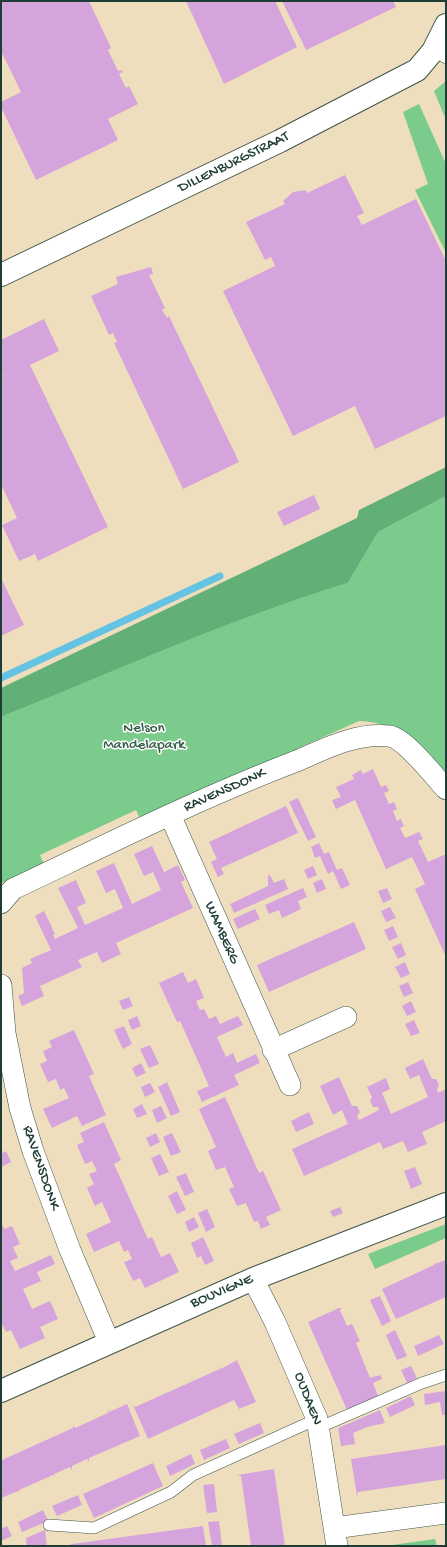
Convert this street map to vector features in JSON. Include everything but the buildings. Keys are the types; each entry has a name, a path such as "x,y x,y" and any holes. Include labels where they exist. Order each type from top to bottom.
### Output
{"street":[{"name":"DILLENBURGSTRAAT","path":"1,275 280,141 417,70 440,55 446,25"},
{"name":"RAVENSDONK","path":"1,903 13,889 170,815 272,770 363,736 390,736 404,744 446,788"},
{"name":"WAMBERG","path":"170,815 273,1050 290,1085"},
{"name":"RAVENSDONK","path":"1,985 3,1033 20,1108 33,1151 70,1250 109,1342"},
{"path":"273,1050 346,1017"},
{"name":"BOUVIGNE","path":"1,1390 253,1279 446,1204"},
{"name":"OUDAEN","path":"253,1279 275,1322 318,1424 335,1537 446,1512"}],"lane":[{"path":"49,1525 94,1528 171,1492 193,1475 318,1424 446,1375"}],"green space":[{"path":"446,81 446,120 434,91"},
{"path":"419,104 446,164 446,253 415,190 428,184 403,112"},
{"path":"446,467 446,496 378,532 348,583 304,597 217,629 1,717 1,688 357,518 359,510"},
{"name":"Nelson Mandelapark","path":"446,496 446,779 418,748 398,732 387,726 359,721 140,819 136,810 40,855 44,864 1,883 1,717 217,629 304,597 348,583 378,532"},
{"path":"446,1224 446,1238 375,1269 368,1254"},
{"path":"435,1539 437,1546 385,1546"}],"waterway":[{"path":"1,678 220,576"}]}
